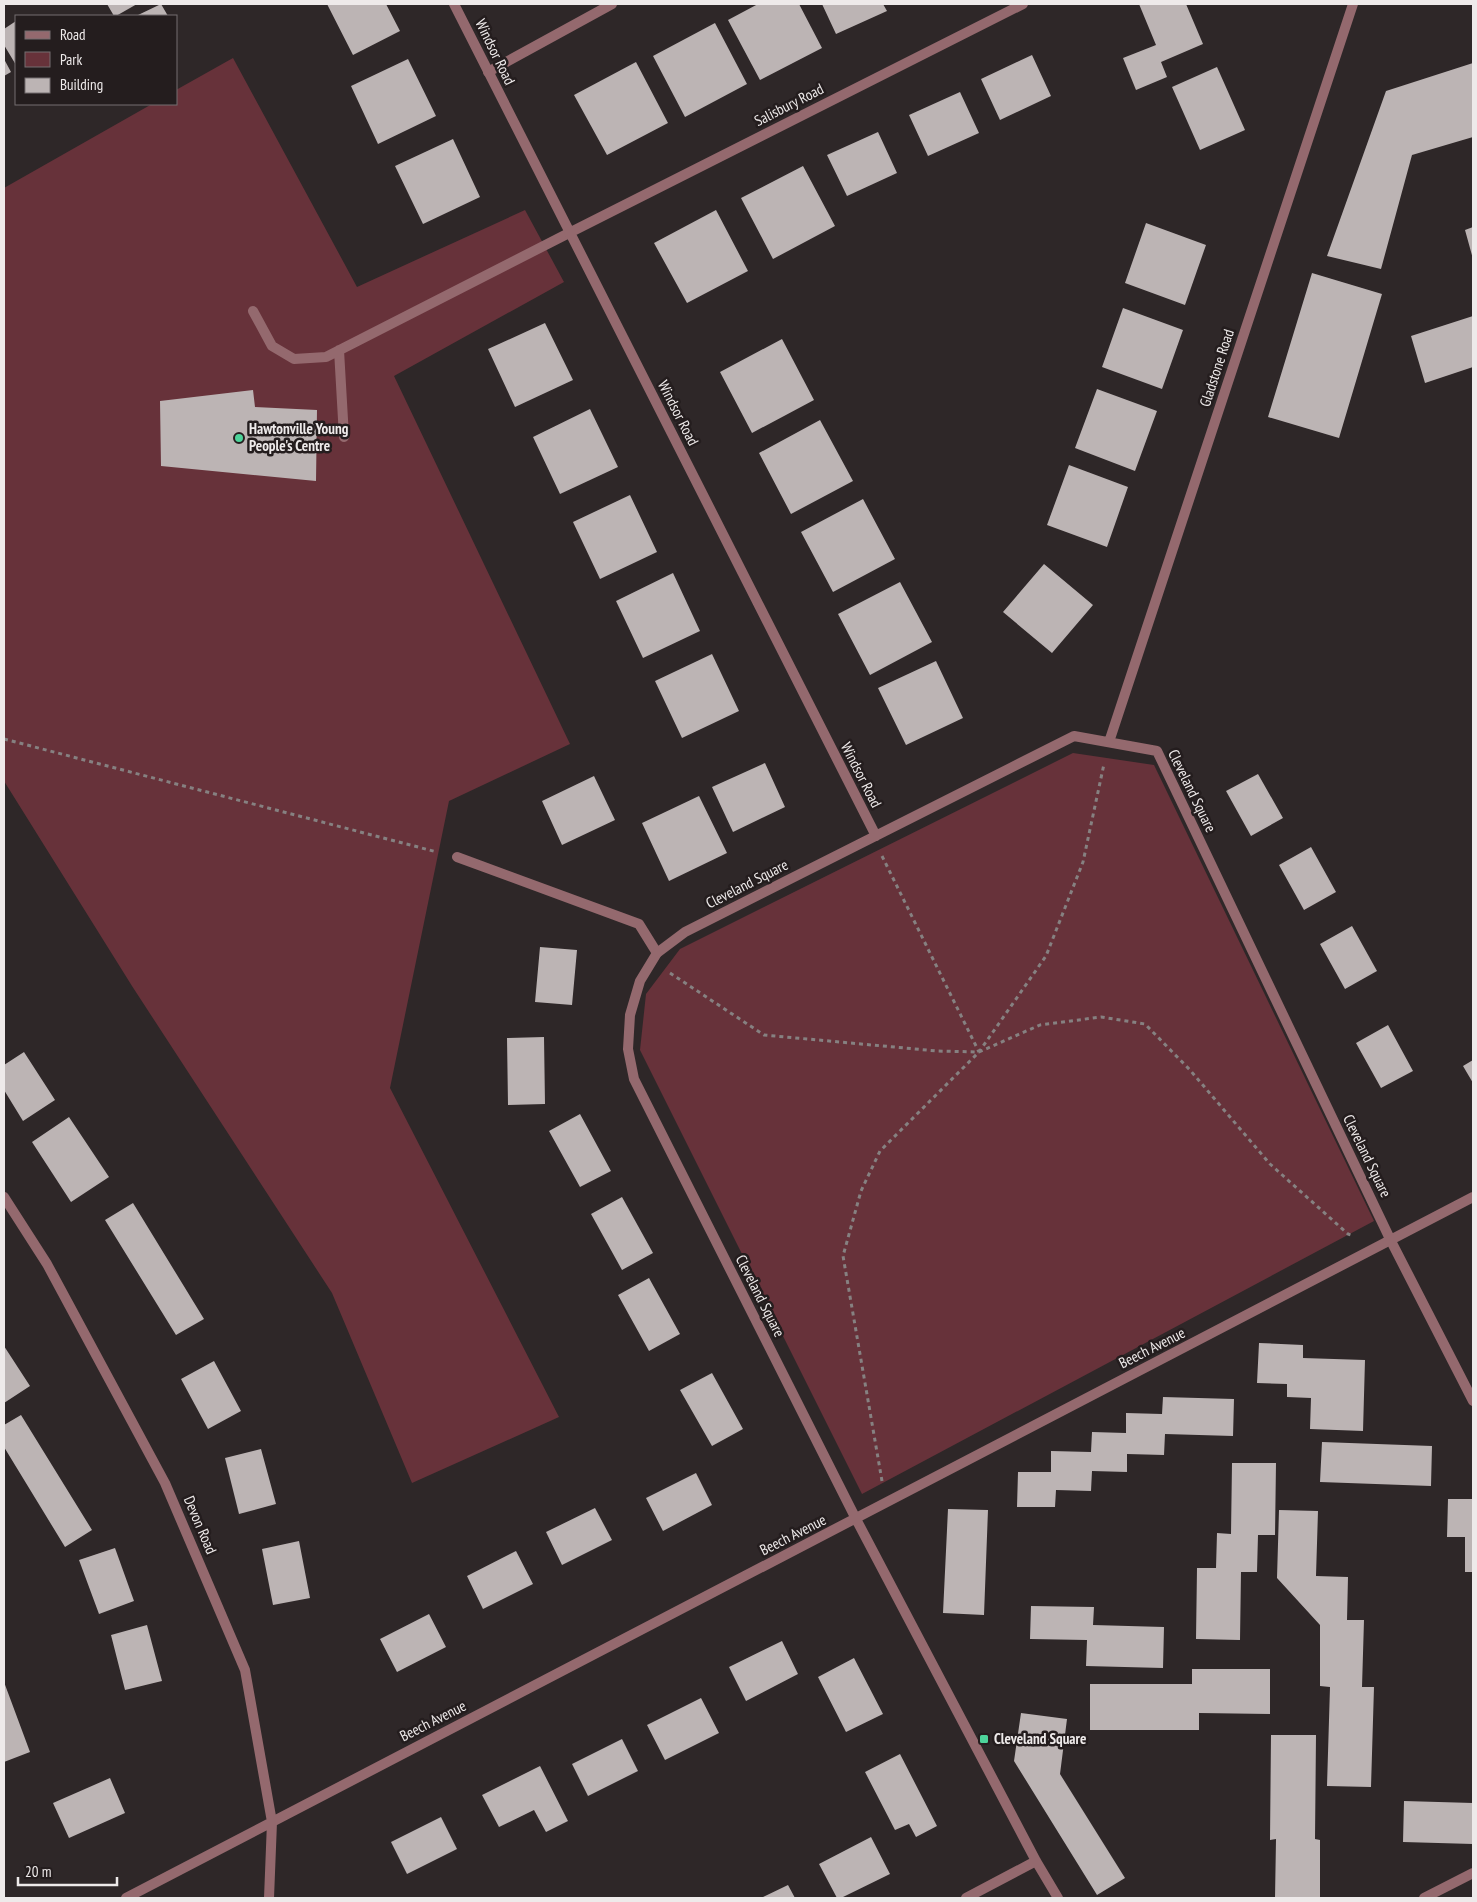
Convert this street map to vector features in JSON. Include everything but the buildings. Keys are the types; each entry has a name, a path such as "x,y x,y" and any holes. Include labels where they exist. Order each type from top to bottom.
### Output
{"street":[{"name":"Windsor Road","path":"454,4 876,836"},
{"path":"488,72 612,4"},
{"name":"Salisbury Road","path":"252,311 272,346 294,359 326,357 1023,4"},
{"name":"Gladstone Road","path":"1109,742 1353,4"},
{"path":"339,350 344,437"},
{"name":"Cleveland Square","path":"1058,1898 1036,1861 856,1519 634,1079 628,1049 630,1015 640,981 657,953 685,932 1074,736 1157,751 1391,1240 1473,1401"},
{"path":"457,857 639,924 657,953"},
{"name":"Devon Road","path":"4,1197 47,1264 165,1482 245,1670 272,1822 269,1898"},
{"name":"Beech Avenue","path":"126,1898 1473,1197"},
{"path":"966,1898 1036,1861"},
{"path":"1424,1898 1473,1873"}],"path":[{"path":"4,739 457,857"},
{"path":"883,1487 843,1256 861,1191 880,1152 979,1052 1046,956 1083,862 1109,742"},
{"path":"876,836 881,854 979,1052"},
{"path":"657,953 672,975 764,1035 937,1051 979,1052 1040,1025 1101,1017 1145,1024 1190,1070 1270,1164 1348,1234 1391,1240"}],"green space":[{"path":"233,58 357,287 525,210 564,282 394,376 570,744 449,801 390,1088 559,1417 412,1483 332,1293 132,986 4,781 4,188 150,105 178,105 178,89"},
{"path":"1073,753 1154,765 1374,1221 862,1494 640,1050 646,994 680,949"}],"place":[{"name":"Hawtonville Young People's Centre","path":"239,438"},
{"name":"Cleveland Square","path":"984,1739"}]}
